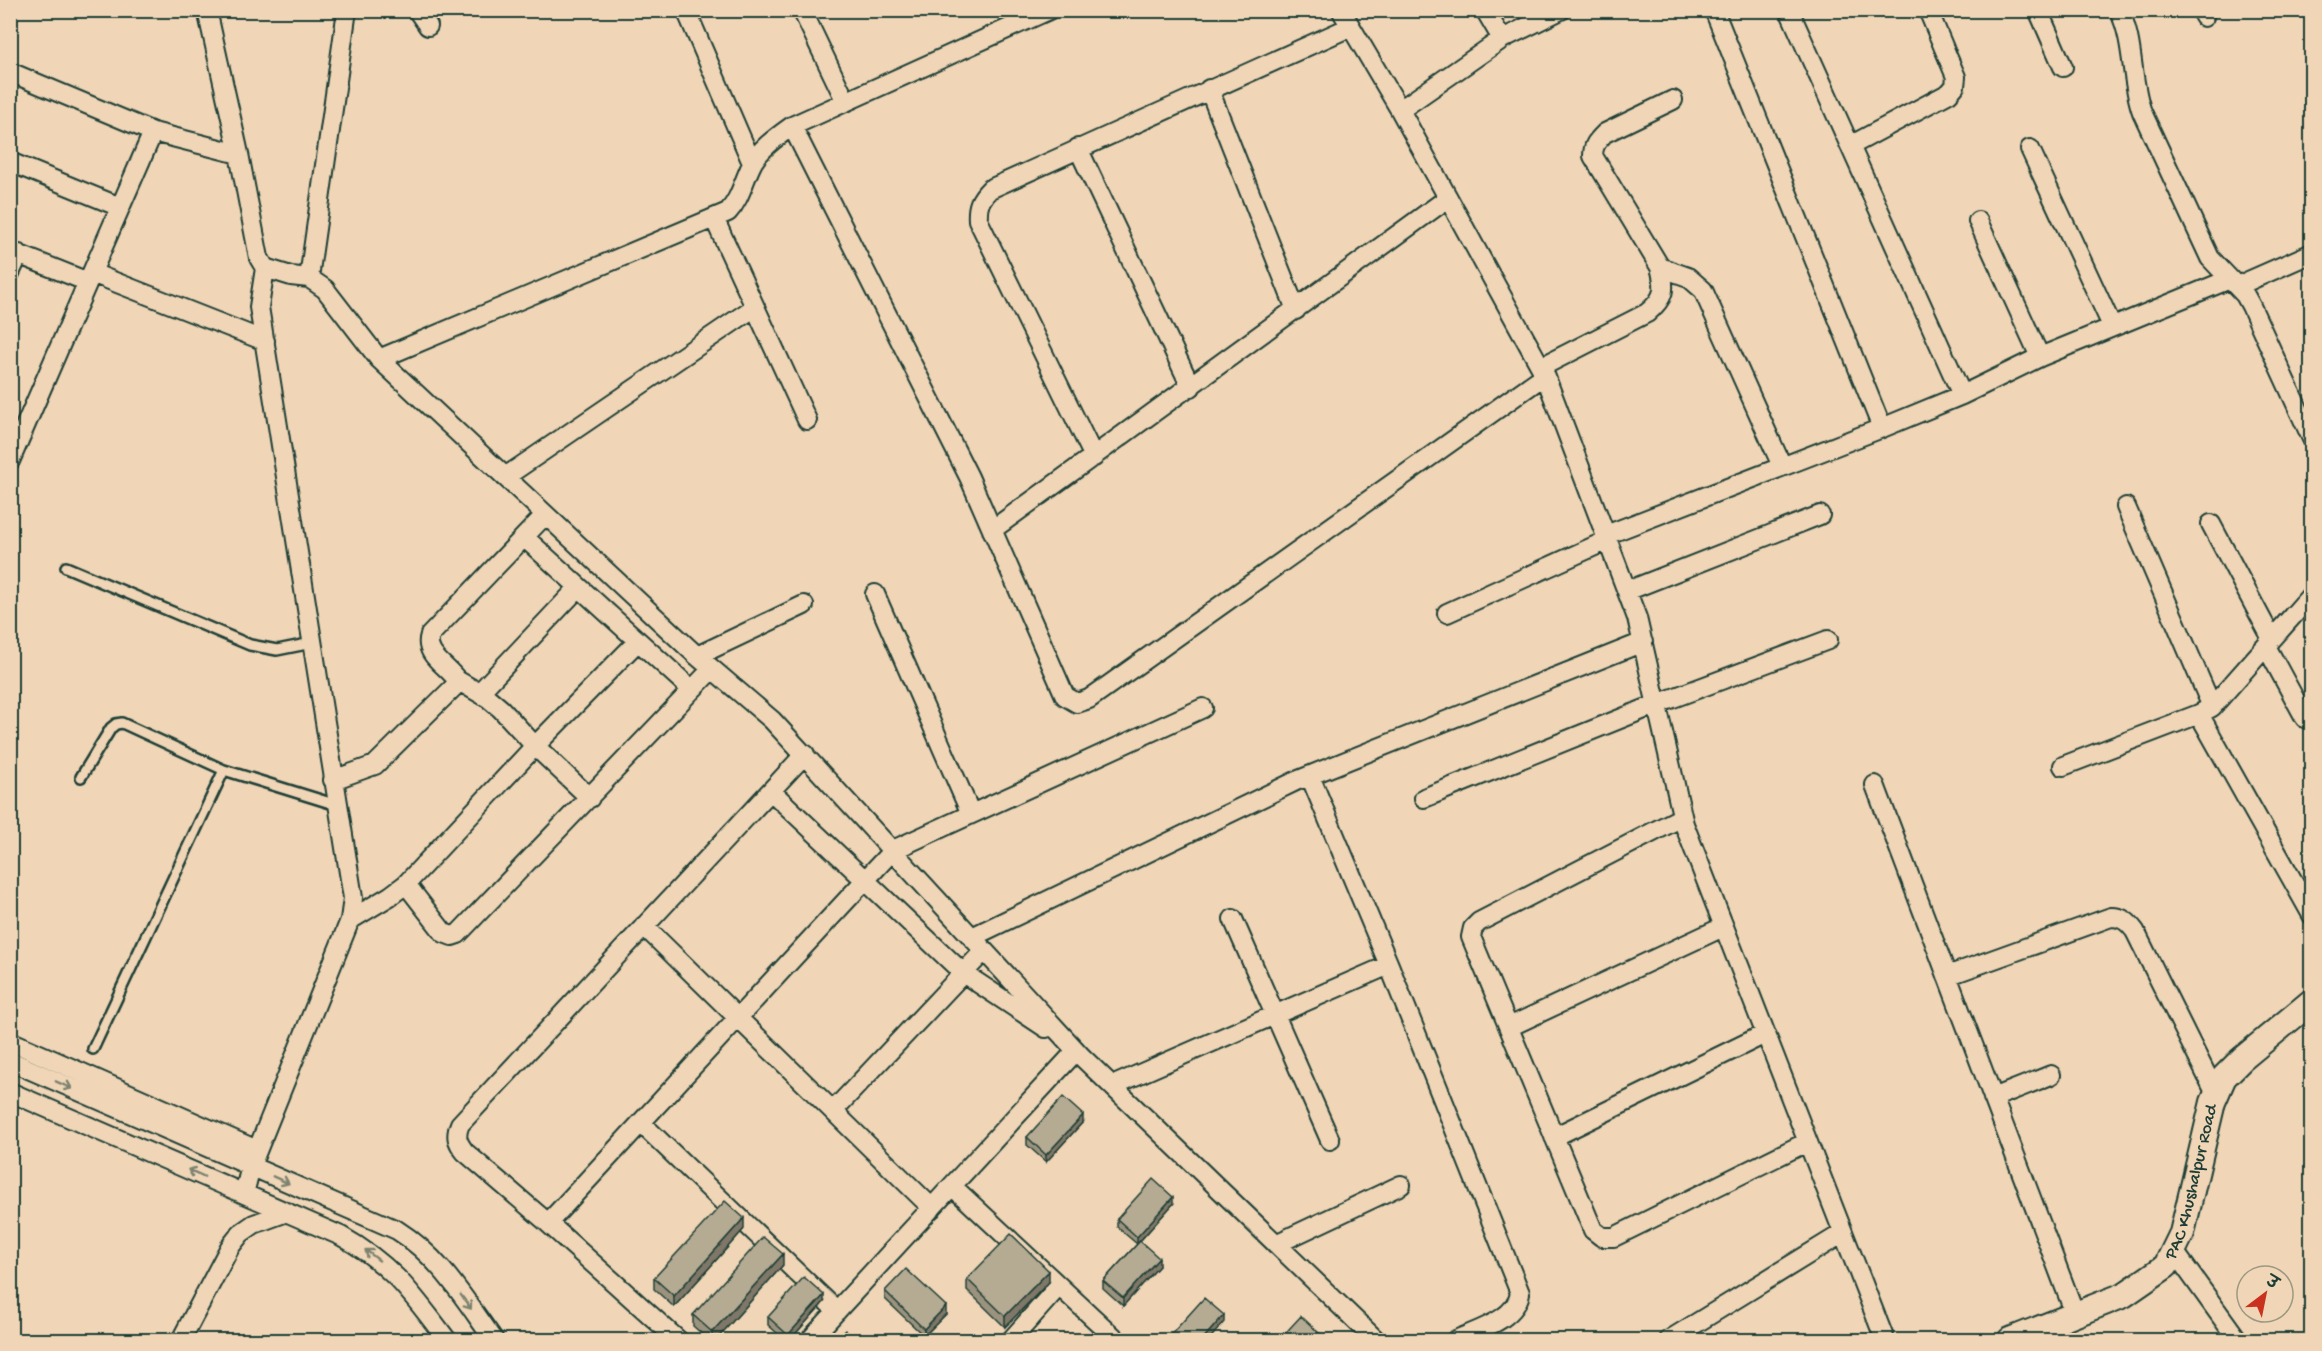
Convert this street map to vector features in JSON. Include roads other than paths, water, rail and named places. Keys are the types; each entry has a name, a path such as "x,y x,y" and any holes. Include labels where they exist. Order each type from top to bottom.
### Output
{"main road":[{"name":"PAC Khushalpur Road","path":"2010,1341 2124,1295 2166,1266 2182,1233 2217,1094 2224,1077 2242,1059 2312,1001"}],"street":[{"path":"207,10 239,154 258,258 265,268 291,276 309,278 325,289 379,359 697,656 772,720 1073,1048 1376,1341"},
{"path":"309,278 346,10"},
{"path":"417,10 428,26"},
{"path":"686,10 752,163"},
{"path":"802,10 846,102"},
{"path":"379,359 728,212 737,202 752,163 777,136 792,126 1049,10"},
{"path":"1341,10 1400,110 1543,371 1638,618 1682,817 1885,1341"},
{"path":"1485,10 1502,39"},
{"path":"1400,110 1502,39 1561,10"},
{"path":"1714,10 1882,428"},
{"path":"1789,10 1962,395"},
{"path":"1850,146 1949,93 1955,86 1956,77 1928,10"},
{"path":"2038,10 2063,67"},
{"path":"2119,10 2127,26 2137,96 2142,112 2210,258 2251,306 2312,439"},
{"path":"1094,457 978,220 977,209 981,198 990,189 1078,148 1350,27"},
{"path":"10,72 153,132 239,154"},
{"path":"1209,89 1296,310"},
{"path":"792,126 969,477 1065,696 1077,703 1089,699 1543,371 1647,313 1658,304 1663,292 1664,280 1660,267 1593,156 1593,148 1596,141 1605,134 1673,100"},
{"path":"10,461 153,132"},
{"path":"1078,148 1191,387"},
{"path":"2030,148 2112,326"},
{"path":"10,162 120,207"},
{"path":"992,530 1448,198"},
{"path":"714,218 807,420"},
{"path":"1978,220 2040,357"},
{"path":"10,273 15,252 265,341"},
{"path":"1447,613 1607,537 1962,395 2040,357 2112,326 2312,253"},
{"path":"1660,267 1688,277 1703,290 1782,466"},
{"path":"244,1194 254,1158 350,920 353,898 259,307 265,268"},
{"path":"505,477 755,308"},
{"path":"2126,507 2205,710 2312,915"},
{"path":"1627,591 1820,514"},
{"path":"545,515 430,635 427,643 429,651 457,680 501,709 535,746 590,798"},
{"path":"2211,524 2305,718"},
{"path":"524,537 692,690"},
{"path":"479,693 579,587"},
{"path":"875,594 971,814"},
{"path":"2063,766 2205,710 2312,594"},
{"path":"697,656 804,605"},
{"path":"1424,798 1657,704 1828,640"},
{"path":"350,920 406,884 535,746 638,641"},
{"path":"972,937 1262,797 1643,642"},
{"path":"406,884 444,933 452,936 458,934 712,669"},
{"path":"333,780 375,765 456,686 457,680"},
{"path":"548,1223 893,850 1203,708"},
{"path":"678,1341 548,1223 465,1152 458,1142 456,1133 460,1124 805,754"},
{"path":"1310,776 1389,965 1520,1293 1518,1301 1508,1314 1456,1341"},
{"path":"1875,785 2075,1314"},
{"path":"771,791 963,973 1073,1048"},
{"path":"1682,817 1479,921 1473,928 1472,937 1593,1230 1602,1237 1614,1237 1807,1142"},
{"path":"1947,976 2111,916 2120,917 2128,922 2135,931 2217,1094"},
{"path":"1233,919 1330,1140"},
{"path":"644,926 932,1208"},
{"path":"1509,1027 1723,927"},
{"path":"833,1111 984,951"},
{"path":"1112,1086 1389,965"},
{"path":"1554,1137 1765,1034"},
{"path":"10,1041 254,1158 397,1230 416,1242 439,1264 494,1341"},
{"path":"810,1341 952,1186 1073,1048"},
{"path":"10,1061 254,1158"},
{"path":"1993,1098 2052,1075"},
{"path":"10,1092 341,1236 367,1251 393,1272 447,1341"},
{"path":"640,1123 837,1311"},
{"path":"1276,1244 1401,1185"},
{"path":"952,1186 1117,1341"},
{"path":"181,1341 230,1247 241,1233 254,1224 287,1212"},
{"path":"1669,1341 1843,1233"},
{"path":"2174,1251 2238,1341"},
{"path":"1011,1341 1059,1286"}],"lane":[{"path":"66,567 250,645 277,650 312,643"},
{"path":"81,777 111,728 122,723 224,770 337,805"},
{"path":"93,1049 224,770"}]}
